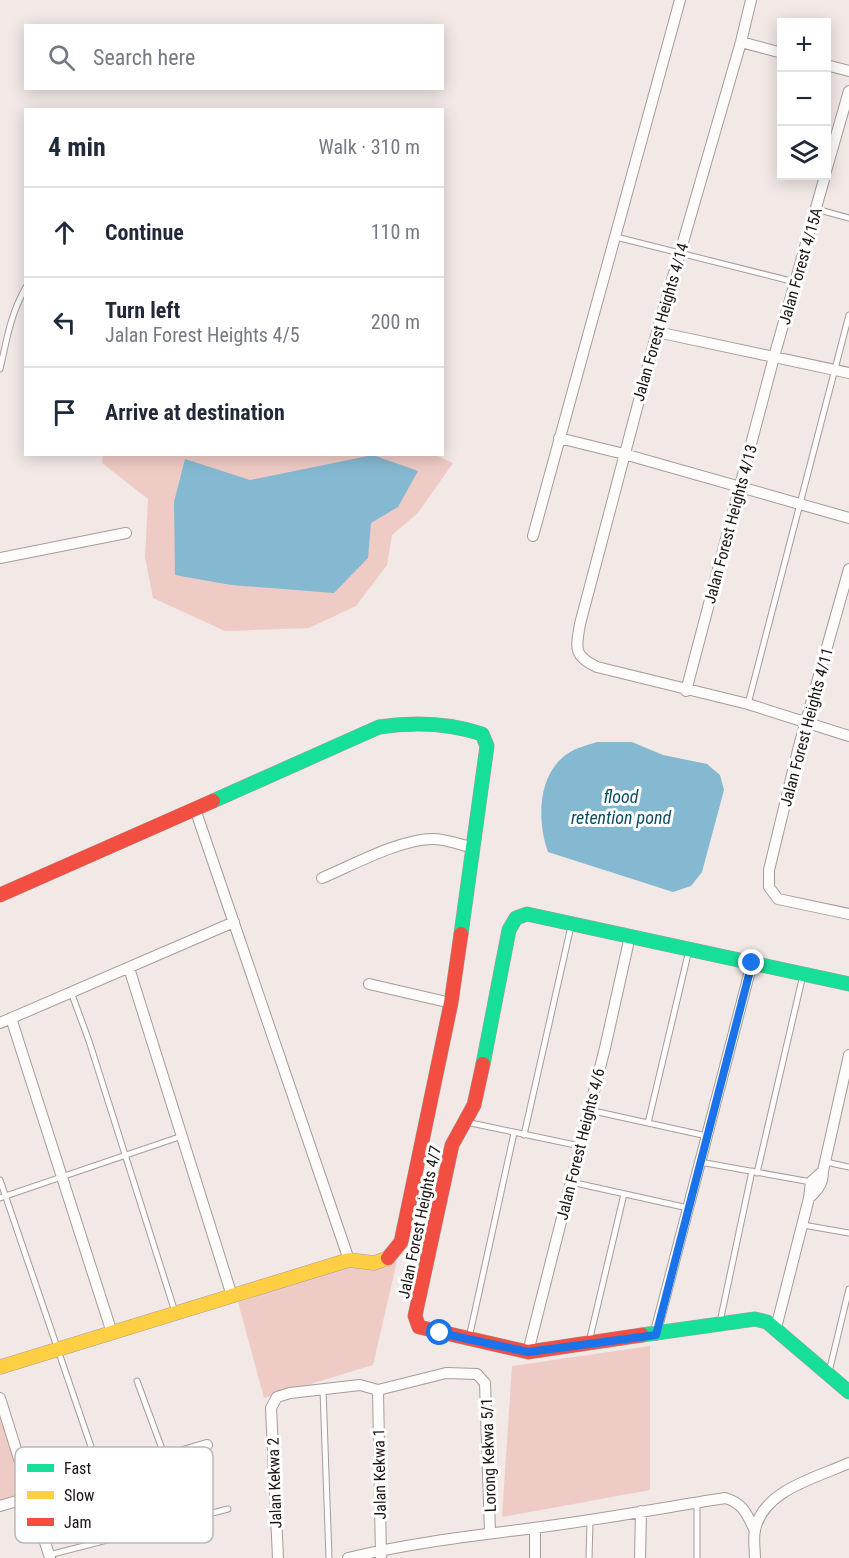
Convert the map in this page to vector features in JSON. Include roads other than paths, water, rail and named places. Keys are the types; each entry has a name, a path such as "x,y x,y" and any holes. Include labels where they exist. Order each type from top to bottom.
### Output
{"street":[{"path":"533,536 680,0"},
{"name":"Jalan Forest Heights 4/14","path":"686,691 597,668 584,662 576,647 624,454 751,0"},
{"path":"741,42 777,52"},
{"path":"831,66 849,71"},
{"name":"Jalan Forest 4/15A","path":"831,155 849,91"},
{"name":"Jalan Forest 4/15A","path":"774,357 824,180"},
{"path":"657,332 849,373"},
{"name":"Jalan Forest Heights 4/13","path":"686,691 774,357"},
{"path":"559,438 624,454 849,518"},
{"path":"0,558 126,532"},
{"name":"Jalan Forest Heights 4/11","path":"849,569 806,723 769,870 769,887 778,899 849,914"},
{"path":"686,691 748,704 849,735"},
{"path":"0,895 379,728 408,723 467,729 482,734 487,746 451,1003 401,1242 392,1257 382,1263 349,1260 0,1367"},
{"path":"195,809 349,1260"},
{"path":"322,878 393,848 420,840 436,839 474,849"},
{"name":"Jalan Forest Heights 4/7","path":"469,1340 419,1327 415,1316 452,1145 474,1105 509,930 516,918 527,914 571,923"},
{"path":"0,1023 234,922"},
{"path":"571,923 849,984"},
{"name":"Jalan Forest Heights 4/6","path":"528,1352 630,936"},
{"path":"656,1335 752,963"},
{"path":"129,968 232,1296"},
{"path":"369,984 451,1003"},
{"path":"11,1018 112,1333"},
{"path":"809,1198 822,1184 849,1055"},
{"path":"777,1328 811,1182 825,1166"},
{"path":"469,1340 528,1352 755,1319 777,1328 849,1392"},
{"name":"Lorong Kekwa 5/1","path":"378,1390 446,1373 477,1374 485,1383 490,1532"},
{"path":"323,1389 360,1385 378,1390"},
{"name":"Jalan Kekwa 2","path":"278,1558 271,1408 277,1397 323,1389"},
{"name":"Jalan Kekwa 1","path":"378,1390 381,1554"},
{"path":"0,1398 16,1447"},
{"path":"201,1447 207,1445"},
{"path":"755,1558 755,1531 762,1510 777,1494 849,1463"},
{"path":"348,1558 381,1554 490,1532 535,1528 725,1498 737,1501 746,1511 755,1531"},
{"path":"0,1506 15,1501"},
{"path":"640,1558 641,1511"},
{"path":"535,1528 535,1558"}],"lane":[{"path":"816,209 849,218"},
{"path":"614,236 795,282"},
{"path":"0,369 12,316 24,291"},
{"path":"748,704 849,315"},
{"path":"524,1135 571,923"},
{"path":"648,1123 689,949"},
{"path":"719,1324 803,974"},
{"path":"71,992 176,1313"},
{"path":"589,1110 707,1136"},
{"path":"464,1122 580,1146"},
{"path":"469,1340 514,1133"},
{"path":"3,1197 182,1136"},
{"path":"700,1162 811,1182"},
{"path":"825,1166 849,1167"},
{"path":"0,1179 3,1197 59,1349 91,1447"},
{"path":"571,1182 688,1208"},
{"path":"589,1344 624,1194"},
{"path":"801,1224 849,1233"},
{"path":"828,1374 849,1289"},
{"path":"137,1381 161,1447"},
{"path":"323,1389 328,1558"},
{"path":"697,1502 697,1558"},
{"path":"213,1513 228,1509"},
{"path":"589,1558 590,1519"},
{"path":"50,1557 102,1543"}],"water":[{"path":"368,456 376,456 418,471 398,507 371,523 368,558 334,593 231,585 175,575 174,502 185,459 250,480"},
{"name":"flood retention pond","path":"597,742 632,742 663,755 707,764 720,775 724,790 702,872 691,886 673,892 548,852 544,840 541,813 545,786 550,774 567,754"}]}
